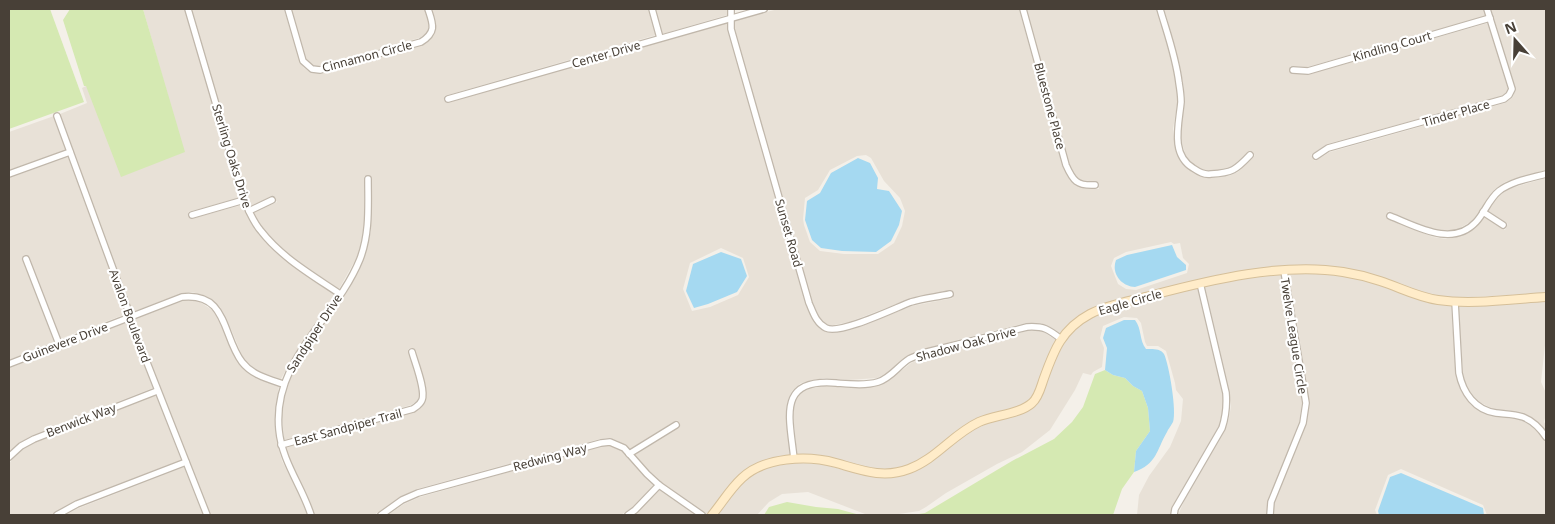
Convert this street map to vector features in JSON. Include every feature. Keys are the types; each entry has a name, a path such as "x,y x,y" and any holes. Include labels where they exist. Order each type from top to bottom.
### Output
{"street":[{"name":"Sterling Oaks Drive","path":"188,9 244,200 259,230 273,246 290,260 340,294"},
{"name":"Cinnamon Circle","path":"288,9 303,61 312,69 320,70 421,42 432,31 433,25 428,9"},
{"path":"652,9 660,38"},
{"name":"Sunset Road","path":"731,9 731,29 809,302 816,320 826,328 834,329 850,326 910,302 950,294"},
{"name":"Center Drive","path":"448,99 764,9"},
{"name":"Bluestone Place","path":"1023,9 1066,165 1071,176 1078,183 1095,185"},
{"path":"1160,9 1176,62 1180,83 1181,100 1176,129 1177,140 1183,158 1188,165 1205,174 1228,172 1237,169 1250,155"},
{"name":"Tinder Place","path":"1316,156 1328,148 1504,99 1510,95 1512,89 1488,9"},
{"name":"Kindling Court","path":"1293,70 1308,71 1490,18"},
{"name":"Avalon Boulevard","path":"57,116 157,391 207,515"},
{"path":"9,174 70,152"},
{"path":"1390,216 1434,234 1457,234 1474,224 1498,192 1506,186 1546,174"},
{"name":"Sandpiper Drive","path":"311,515 281,445 278,416 283,384 294,362 340,294 360,259 368,231 368,180"},
{"path":"192,215 244,200"},
{"path":"249,211 272,200"},
{"path":"1483,212 1503,225"},
{"path":"26,259 59,344"},
{"name":"Eagle Circle","path":"712,515 735,485 753,470 773,463 794,459 822,460 859,471 882,474 906,470 919,465 967,428 992,417 1018,411 1033,402 1061,338 1083,318 1100,310 1200,283 1249,274 1302,270 1341,272 1379,281 1418,296 1436,300 1455,302 1546,297"},
{"name":"Twelve League Circle","path":"1270,515 1271,502 1303,423 1306,403 1284,271"},
{"path":"1174,515 1178,503 1222,428 1226,416 1226,393 1200,283"},
{"name":"Guinevere Drive","path":"9,364 182,297 192,296 201,298 217,309 243,363 258,376 283,384"},
{"path":"1455,302 1461,383 1466,394 1472,402 1482,408 1493,412 1521,416 1533,423 1546,436"},
{"name":"Shadow Oak Drive","path":"794,459 789,414 794,394 802,387 812,383 824,382 849,384 879,382 909,359 923,353 1027,327 1040,326 1061,338"},
{"name":"East Sandpiper Trail","path":"281,445 413,409 423,399 423,391 412,352"},
{"name":"Benwick Way","path":"9,457 34,438 157,391"},
{"path":"629,454 676,425"},
{"name":"Redwing Way","path":"381,515 402,500 418,493 601,442 618,444 659,485 702,515"},
{"path":"57,515 78,504 186,462"},
{"path":"628,515 659,485"}],"shaded area":[{"path":"143,9 185,9 239,198 188,212 190,219 242,205 256,231 271,248 335,295 291,360 281,379 259,372 245,361 220,307 203,295 192,292 180,294 132,312 60,114 87,103 82,88 86,86 184,152"},
{"path":"192,9 284,9 300,62 311,73 321,73 422,45 430,40 435,33 436,26 432,9 648,9 656,35 444,96 446,103 727,23 806,303 814,322 824,331 835,333 851,330 912,306 953,298 952,290 910,299 849,322 827,325 819,317 812,301 734,29 734,21 778,9 1019,9 1063,166 1068,177 1076,186 1087,189 1099,189 1098,182 1080,180 1073,173 1069,164 1026,9 1157,9 1173,63 1176,83 1178,99 1173,129 1176,151 1187,168 1205,178 1229,176 1238,172 1255,155 1250,150 1235,166 1227,169 1205,171 1190,162 1186,156 1180,129 1185,100 1183,83 1164,9 1484,9 1486,16 1307,67 1290,66 1290,73 1309,74 1488,23 1508,89 1507,93 1503,96 1327,144 1311,155 1315,161 1330,152 1505,103 1513,97 1515,88 1491,9 1546,9 1546,170 1505,182 1495,189 1472,221 1456,230 1434,230 1388,211 1386,218 1433,237 1446,239 1458,237 1476,228 1484,217 1505,230 1508,224 1488,211 1493,202 1508,189 1546,178 1546,293 1454,298 1436,296 1342,268 1302,266 1222,274 1098,306 1081,315 1060,334 1041,323 1026,323 961,339 907,356 887,373 877,378 849,380 823,378 801,383 792,391 787,402 786,414 790,456 760,462 741,473 708,515 661,482 635,455 680,426 677,420 630,449 610,438 600,439 417,489 400,497 374,515 314,515 308,497 293,469 285,448 414,412 422,407 426,401 426,390 414,348 408,349 420,391 420,397 417,401 411,405 284,440 282,416 286,385 297,364 342,299 363,260 371,232 371,176 364,176 364,230 361,245 357,257 339,289 292,257 275,243 262,228 254,213 277,202 274,196 250,206","holes":["866,155 871,158 884,181 900,198 905,211 902,226 894,243 878,254 844,254 820,251 810,242 804,225 805,198 818,190 830,170 857,156","1171,242 1174,244 1180,243 1183,258 1189,264 1187,273 1136,290 1126,289 1118,284 1111,266 1114,258 1126,252","721,248 743,258 749,277 738,295 710,307 692,311 683,289 690,263"]},
{"path":"291,9 425,9 430,25 426,34 419,38 320,66 313,66 306,60"},
{"path":"655,9 728,9 727,15 662,34"},
{"path":"54,116 66,150 9,170 9,132"},
{"path":"68,157 126,314 60,339 27,254 22,257 54,342 9,360 9,178"},
{"path":"1302,273 1327,274 1364,280 1417,299 1451,305 1456,374 1458,384 1464,396 1471,405 1482,412 1493,416 1521,420 1532,426 1539,432 1546,443 1546,515 1487,515 1483,505 1401,469 1388,475 1375,510 1377,515 1273,515 1274,503 1306,425 1309,404 1288,275"},
{"path":"1281,275 1302,403 1299,422 1268,502 1267,515 1178,515 1185,499 1225,430 1231,406 1204,286"},
{"path":"1198,287 1224,405 1219,426 1172,507 1171,515 1137,515 1139,495 1149,476 1170,447 1181,421 1183,399 1176,390 1166,351 1158,346 1147,346 1141,323 1137,318 1124,317 1103,326 1100,338 1104,348 1102,367 1091,375 1083,373 1075,390 1050,430 1022,452 946,493 919,511 899,514 865,514 808,492 782,494 769,502 757,515 717,515 745,480 763,469 774,466 795,463 822,464 882,478 907,474 920,469 969,432 993,421 1020,414 1035,406 1064,341 1085,321 1112,310"},
{"path":"192,300 200,302 215,312 235,356 248,373 257,379 279,386 275,415 277,443 282,461 302,500 307,515 210,515 134,319 183,301"},
{"path":"1546,301 1546,336 1541,382 1546,393 1544,422 1546,431 1535,420 1521,412 1493,409 1474,399 1469,392 1464,382 1458,305"},
{"path":"128,322 153,388 33,435 19,443 9,452 9,368"},
{"path":"1040,330 1056,340 1030,400 1017,407 990,414 966,425 917,462 905,467 882,471 823,456 797,456 793,414 794,404 797,397 804,390 824,386 849,388 880,385 911,363 924,357 963,346"},
{"path":"156,395 181,460 76,501 51,515 9,515 9,464 23,449 36,442"},
{"path":"602,446 610,446 622,451 654,485 633,507 621,515 388,515 404,504 420,497"},
{"path":"184,467 203,515 65,515 79,508"},
{"path":"660,489 696,515 634,515"}],"green space":[{"path":"9,9 50,9 84,102 9,129"},
{"path":"70,9 143,9 185,152 121,177 86,86 84,86 63,20"},
{"path":"1105,370 1113,375 1125,378 1142,391 1148,408 1150,431 1136,451 1134,472 1122,489 1113,515 913,515 925,513 1012,461 1054,439 1072,422 1083,407 1095,374"},
{"path":"787,502 838,509 860,515 764,515 769,507"}],"water":[{"path":"858,158 870,163 878,178 877,189 889,191 902,211 899,225 891,241 876,252 821,248 812,240 805,220 807,201 820,193 831,173"},
{"path":"1172,245 1177,257 1186,265 1186,270 1135,287 1125,284 1118,278 1115,270 1116,260 1127,255"},
{"path":"721,252 741,259 747,276 737,292 694,308 686,291 693,264"},
{"path":"1124,320 1135,320 1146,349 1158,350 1164,354 1170,377 1174,409 1173,422 1152,461 1142,469 1134,472 1136,451 1150,431 1148,408 1142,391 1125,378 1113,375 1105,370 1107,348 1103,338 1106,328"},
{"path":"1401,473 1483,508 1484,515 1379,515 1378,511 1390,477"}]}
